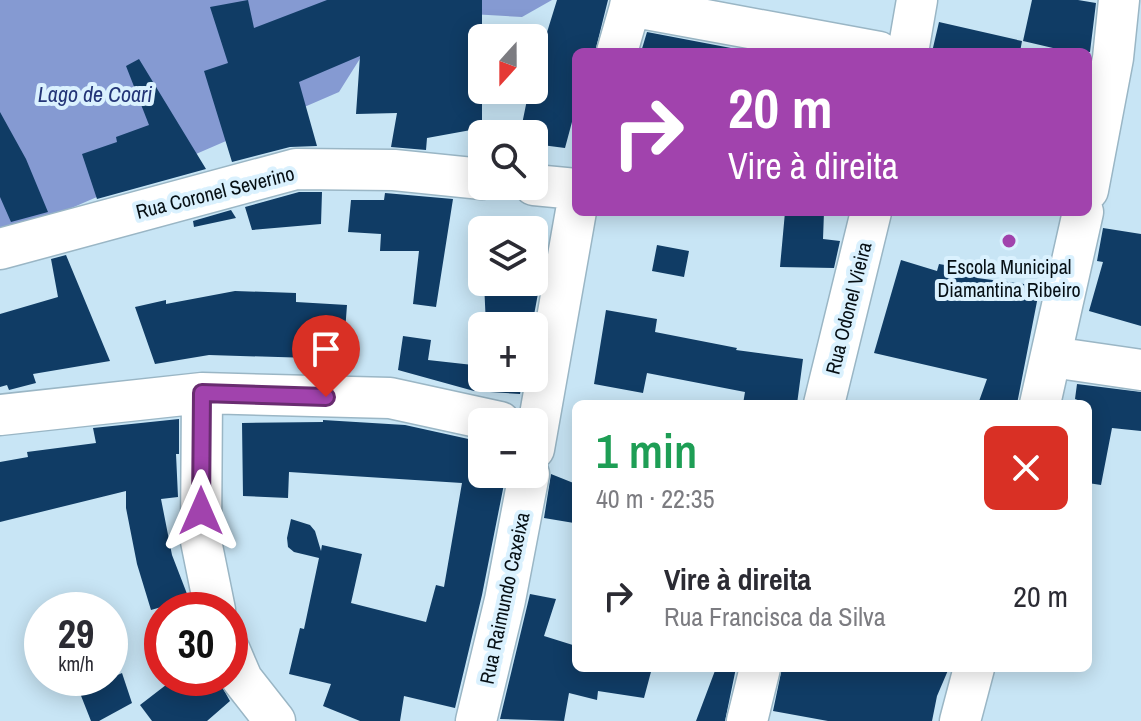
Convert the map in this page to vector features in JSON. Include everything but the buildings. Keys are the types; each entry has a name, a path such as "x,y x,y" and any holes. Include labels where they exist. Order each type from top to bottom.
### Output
{"street":[{"path":"909,48 917,0"},
{"path":"1092,148 1113,58 1119,0"},
{"path":"618,48 631,3 859,48"},
{"name":"Rua Coronel Severino","path":"0,249 296,169 394,170 468,178"},
{"path":"548,186 572,189"},
{"path":"532,408 575,216"},
{"name":"Rua Odonel Vieira","path":"825,400 870,216"},
{"path":"1041,400 1082,216"},
{"path":"1052,357 1141,370"},
{"path":"202,393 201,541 211,592"},
{"path":"0,415 202,393 390,398 468,418"},
{"name":"Rua Raimundo Caxeixa","path":"476,721 505,600 526,488"},
{"path":"747,721 759,672"},
{"path":"960,721 973,672"},
{"path":"248,687 275,721"}],"water":[{"name":"Lago de Coari","path":"0,0 552,0 522,17 453,13 378,30 339,92 0,239"}],"place":[{"name":"Escola Municipal Diamantina Ribeiro","path":"1009,241"}],"route":[{"path":"201,511 202,393 326,397"}]}
